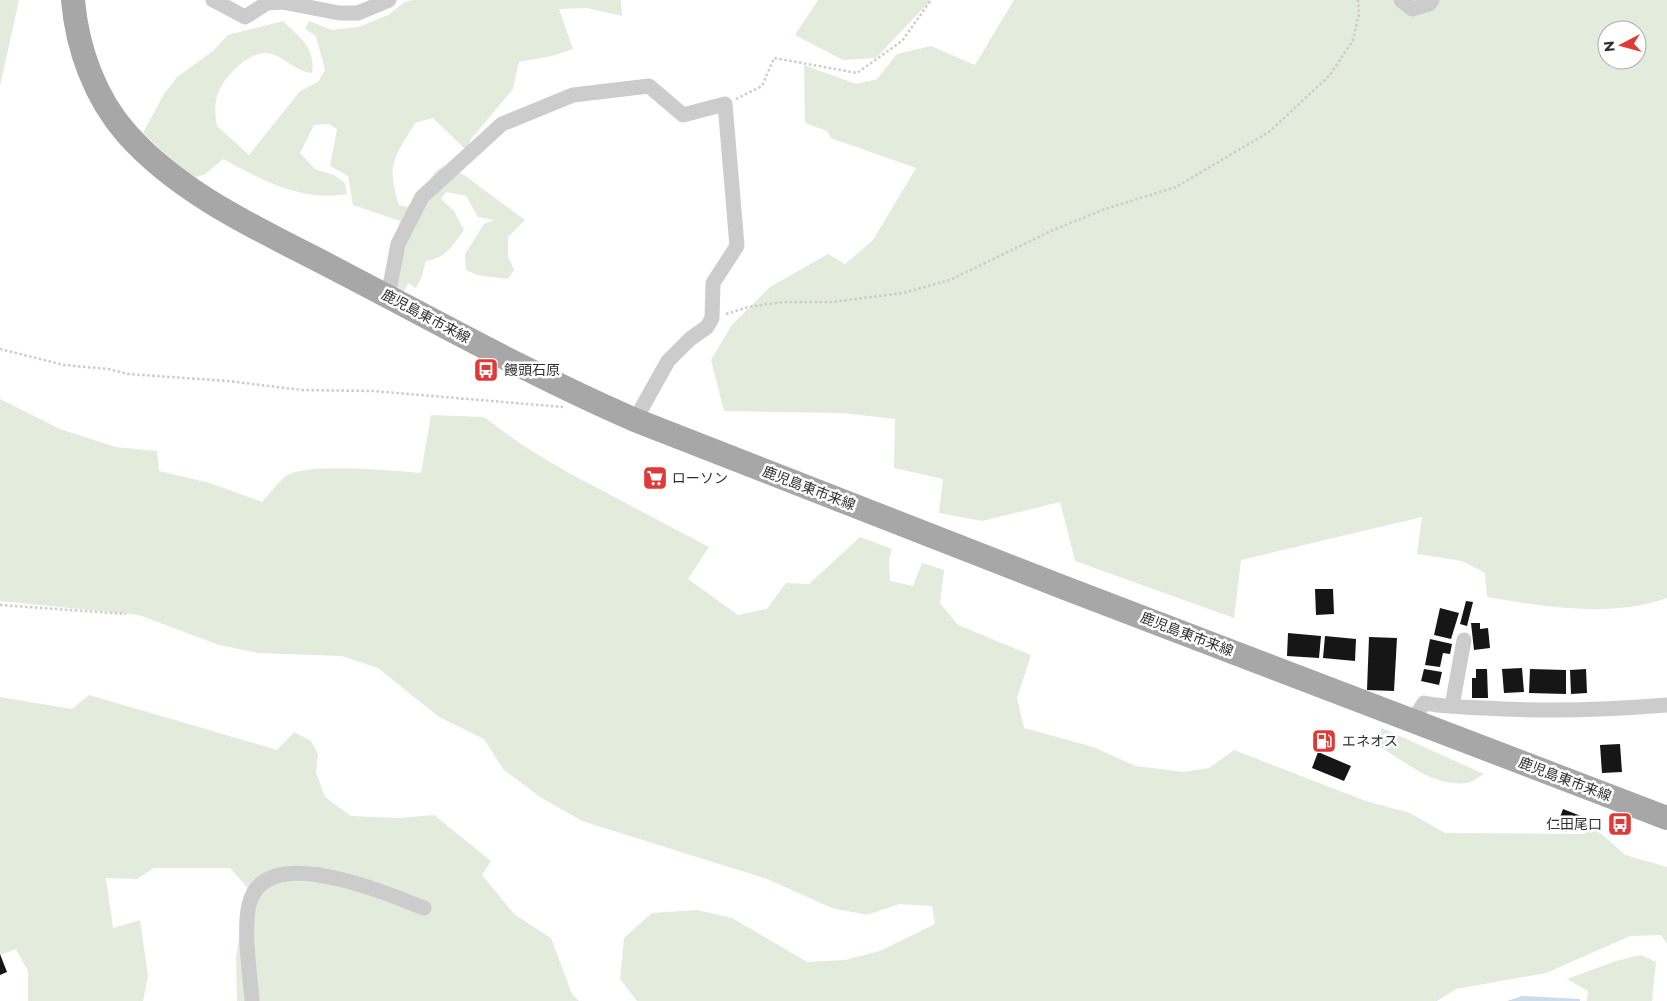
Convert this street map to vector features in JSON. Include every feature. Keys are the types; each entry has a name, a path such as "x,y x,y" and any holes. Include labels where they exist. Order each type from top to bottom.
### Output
{"main road":[{"name":"鹿児島東市来線","path":"73,0 75,27 86,64 106,104 126,133 172,176 226,210 591,401 635,420 1056,584 1667,818"}],"street":[{"path":"213,0 245,17 268,3 282,2 339,13 389,0"},
{"path":"1401,0 1412,9 1429,4 1432,0"},
{"path":"388,296 398,244 422,198 502,124 573,95 649,86 682,115 725,104 737,246 713,282 712,318 707,327 690,339 668,361 635,420"},
{"path":"1452,706 1464,640"},
{"path":"1413,720 1424,703 1452,706 1594,711 1667,705"},
{"path":"252,1001 248,944 249,905 256,888 264,881 273,877 309,873 351,881 424,908"}],"path":[{"path":"725,104 762,86 774,58 857,73 902,41 931,0"},
{"path":"712,318 748,307 783,302 832,302 903,293 950,280 1053,230 1104,209 1176,187 1268,132 1330,74 1353,40 1359,14 1358,0"},
{"path":"0,349 64,365 192,380 228,381 302,390 373,391 397,395 475,398 558,408 591,401"},
{"path":"0,605 126,614"}],"shaded area":[{"path":"0,0 19,0 0,86"},
{"path":"413,0 621,0 622,16 587,8 559,9 573,49 552,56 519,62 513,89 471,139 467,151 433,118 415,123 397,154 394,162 393,180 399,205 408,207 437,170 444,166 464,175 525,220 508,237 508,256 514,270 508,279 477,275 466,270 465,254 484,224 494,220 478,217 466,196 446,192 441,199 454,211 464,230 452,246 443,254 433,260 426,261 421,279 416,288 408,283 404,292 388,287 390,261 400,221 353,205 348,176 330,166 337,129 329,124 314,125 300,153 315,169 334,175 345,183 347,194 330,196 298,192 267,181 223,159 204,175 191,178 143,133 164,94 177,77 213,51 228,35 283,21 301,38 309,50 313,64 312,73 300,70 278,56 266,53 259,54 252,56 232,72 222,85 216,99 215,113 217,126 249,155 300,91 318,82 325,70 316,36 305,29 309,21 332,30 358,27 388,15 405,2"},
{"path":"818,0 931,0 876,58 843,60 795,35"},
{"path":"1014,0 1667,0 1667,598 1623,608 1577,609 1487,597 1485,573 1462,561 1417,554 1422,517 1241,560 1234,618 1075,561 1060,502 982,521 939,513 943,479 894,468 895,419 843,413 724,411 711,360 731,326 770,287 828,254 845,264 873,240 916,168 831,138 827,131 805,123 804,65 856,84 877,79 897,54 931,46 975,65"},
{"path":"0,399 60,429 116,447 157,451 159,471 210,483 262,502 286,476 312,469 351,468 421,473 431,415 484,417 522,445 567,472 709,547 688,579 738,615 767,609 786,583 809,584 860,537 892,549 889,560 890,581 913,586 922,563 944,570 940,603 958,625 1031,655 1017,698 1024,728 1093,747 1136,766 1184,772 1209,768 1234,750 1366,801 1410,813 1445,833 1583,834 1595,828 1625,855 1667,867 1667,944 1661,935 1630,936 1546,973 1456,989 1437,1001 637,1001 620,979 624,938 652,913 697,910 732,918 807,962 845,960 880,951 935,924 932,906 899,904 867,915 832,908 767,879 582,821 540,797 503,769 484,739 439,717 378,668 342,656 258,653 219,645 139,615 0,601"},
{"path":"89,695 277,750 294,732 311,741 318,754 316,772 325,797 351,816 399,818 434,815 491,861 482,875 515,915 551,938 572,994 579,1001 237,1001 236,958 247,887 230,868 154,868 137,879 106,878 113,928 140,920 148,976 143,1001 28,1001 28,971 16,949 0,955 0,697 72,709"},
{"path":"1382,728 1484,774 1467,783 1454,783 1442,781 1419,772 1377,745"},
{"path":"1641,955 1656,962 1652,1001 1587,1001 1588,991 1567,979 1616,961"}],"water":[{"path":"1522,996 1580,999 1580,1001 1507,1001"}],"building":[{"path":"1315,589 1333,589 1334,614 1316,615"},
{"path":"1466,601 1473,602 1467,626 1460,624"},
{"path":"1440,608 1459,613 1451,639 1434,635"},
{"path":"1471,623 1480,623 1480,629 1488,628 1490,648 1474,650"},
{"path":"1288,633 1321,636 1319,658 1287,656"},
{"path":"1325,636 1356,639 1355,661 1323,658"},
{"path":"1369,637 1397,638 1394,691 1367,690"},
{"path":"1430,639 1452,644 1450,654 1443,653 1440,667 1425,665"},
{"path":"1522,668 1524,692 1504,693 1502,669"},
{"path":"1424,669 1442,672 1439,685 1421,681"},
{"path":"1476,669 1487,669 1488,698 1472,698 1472,678 1476,678"},
{"path":"1530,669 1566,670 1566,694 1529,693"},
{"path":"1586,669 1587,693 1571,694 1570,670"},
{"path":"1620,744 1622,772 1602,773 1600,745"},
{"path":"1318,752 1351,766 1344,781 1312,768"},
{"path":"1563,809 1581,816 1576,830 1569,827 1566,832 1556,828"},
{"path":"0,954 7,972 0,975"}],"place":[{"name":"饅頭石原","path":"486,370"},
{"name":"ローソン","path":"655,478"},
{"name":"エネオス","path":"1324,741"},
{"name":"仁田尾口","path":"1620,824"}]}
